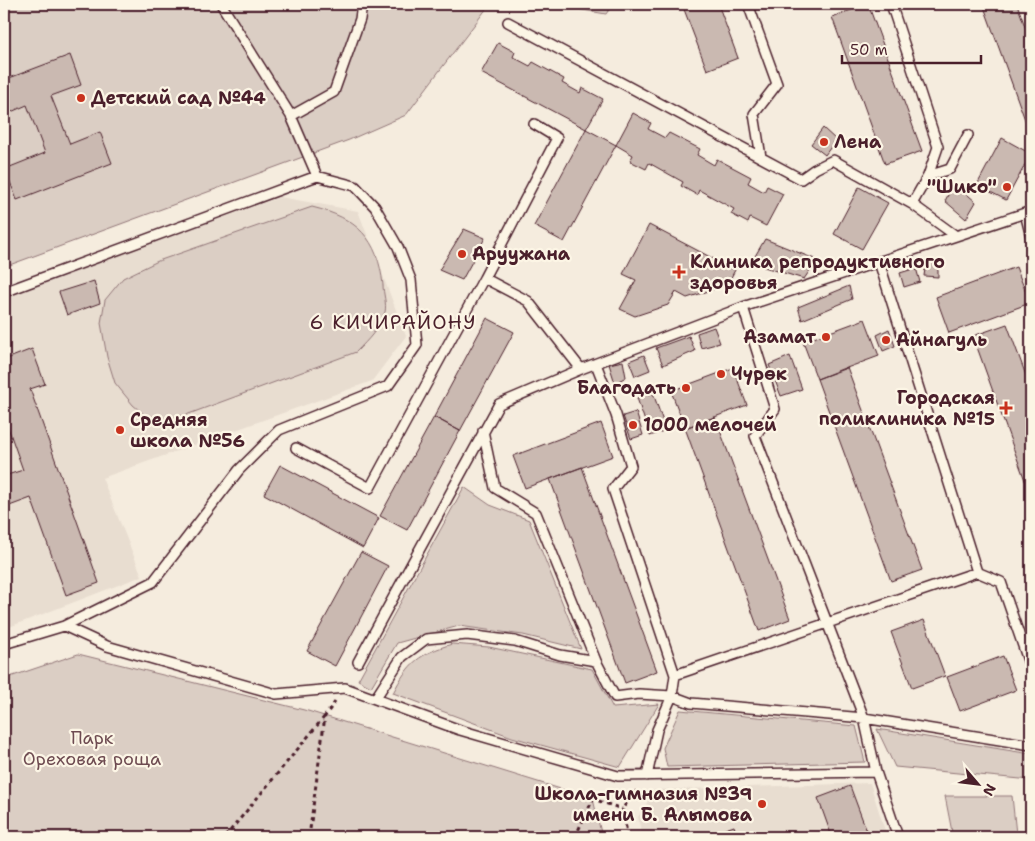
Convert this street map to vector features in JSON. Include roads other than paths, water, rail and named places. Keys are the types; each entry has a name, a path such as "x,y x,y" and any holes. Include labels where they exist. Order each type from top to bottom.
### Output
{"lane":[{"path":"221,4 291,116 317,176"},
{"path":"291,116 334,92 360,19 362,4"},
{"path":"748,4 777,84 754,114 761,157"},
{"path":"891,4 938,147 928,176 912,204"},
{"path":"508,22 801,179 833,160 912,204 956,236"},
{"path":"296,448 370,488 484,278 557,138 534,124"},
{"path":"928,176 950,169 968,135"},
{"path":"4,292 317,176 355,186 375,207 398,247 411,280 417,346 388,386 279,430 240,470 153,582 64,626 4,644"},
{"path":"358,662 499,404 581,369 743,308 1028,212 1031,237"},
{"path":"878,262 977,572"},
{"path":"484,278 528,301 581,369"},
{"path":"743,308 775,410 756,436 864,718 876,772 898,837"},
{"path":"596,364 616,415 631,466 613,489 675,675 672,696 657,730 647,776"},
{"path":"483,431 495,488 536,513 565,579 596,661 616,697 639,694 672,696 691,703 864,718 1031,745"},
{"path":"675,675 827,625 977,572 1001,582 1031,669"},
{"path":"64,626 107,646 276,694 345,688 460,730 618,776 876,772"},
{"path":"375,699 402,657 426,639 467,635 505,640 560,655 596,661"}],"place":[{"name":"Детский сад №44","path":"81,98"},
{"name":"Лена","path":"824,142"},
{"name":"\"Шико\"","path":"1007,187"},
{"name":"Аруужана","path":"462,254"},
{"name":"Клиника репродуктивного здоровья","path":"679,272"},
{"name":"Азамат","path":"826,337"},
{"name":"Айнагуль","path":"886,340"},
{"name":"Чүрөк","path":"721,374"},
{"name":"Благодать","path":"686,388"},
{"name":"Городская поликлиника №15","path":"1006,408"},
{"name":"1000 мелочей","path":"633,425"},
{"name":"Средняя школа №56","path":"120,430"},
{"name":"Школа-гимназия №39 имени Б. Алымова","path":"762,804"}],"district":[{"name":"6 КИЧИРАЙОНУ","path":"393,322"}],"park label":[{"name":"Парк Ореховая роща","path":"92,748"}]}
